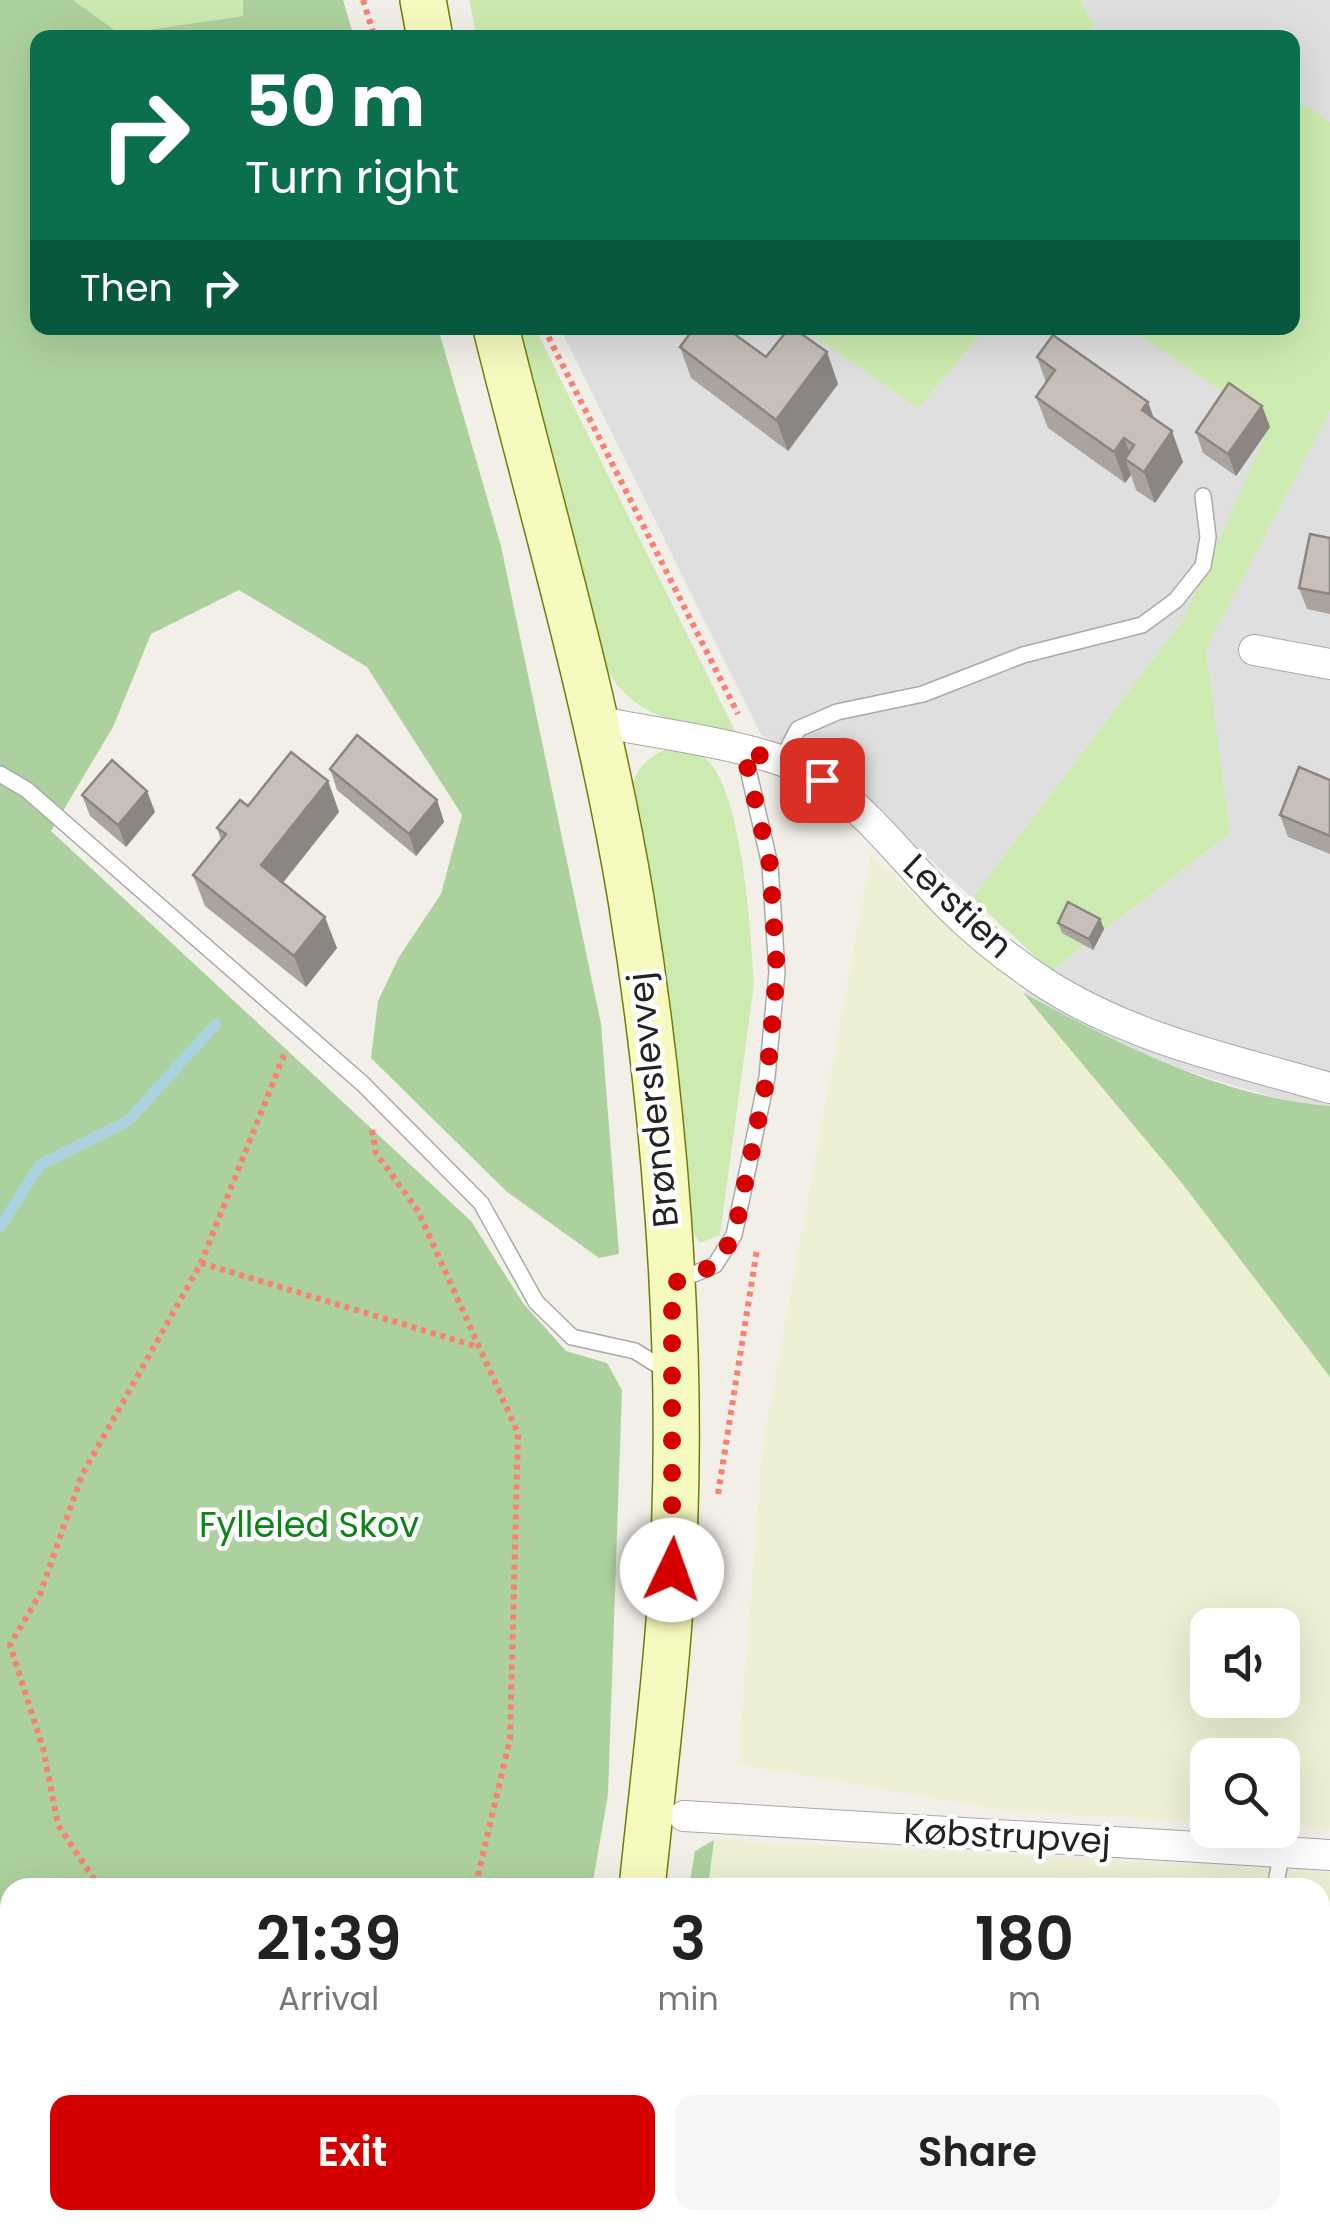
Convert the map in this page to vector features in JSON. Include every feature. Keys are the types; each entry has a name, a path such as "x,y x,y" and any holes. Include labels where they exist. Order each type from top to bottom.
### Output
{"main road":[{"path":"424,0 429,30"},
{"name":"Brønderslevvej","path":"498,335 595,721 631,900 672,1284 674,1538 643,1878"}],"street":[{"path":"1254,650 1330,664"},
{"name":"Lerstien","path":"595,721 761,756 822,780 904,856 953,911 1043,982 1092,1011 1156,1037 1330,1088"},
{"name":"Købstrupvej","path":"684,1816 1330,1855"}],"lane":[{"path":"672,1284 715,1265 734,1236 767,1078 777,972 761,756 798,729 837,712 922,694 1023,655 1142,624 1176,600 1203,566 1208,537 1204,496"},
{"path":"0,774 26,790 363,1084 481,1203 536,1302 572,1337 635,1351 673,1375"},
{"path":"1278,1878 1282,1851"}],"path":[{"path":"363,0 372,30"},
{"path":"548,335 761,756"},
{"path":"93,1878 58,1825 43,1748 10,1645 40,1594 82,1475 201,1263 278,1078 293,1024"},
{"path":"363,1084 376,1153 418,1211 518,1433 510,1739 477,1878"},
{"path":"718,1498 758,1247"},
{"path":"201,1263 476,1346"}],"shaded area":[{"path":"1081,0 1330,0 1330,122 1300,102 1300,30 1095,30"},
{"path":"563,335 813,335 918,409 980,335 1139,335 1271,425 1183,620 972,898 831,769 761,735"},
{"path":"1330,411 1330,1106 1292,1103 1147,1059 1023,993 1230,833 1206,648"}],"green space":[{"name":"Fylleled Skov","path":"0,0 73,0 114,30 30,30 30,335 440,335 501,546 601,1024 619,1254 599,1258 506,1191 371,1058 378,1001 399,957 441,894 462,815 367,667 239,590 151,634 113,727 51,831 471,1221 523,1303 566,1351 607,1363 622,1390 608,1795 594,1878 0,1878"},
{"path":"73,0 243,0 244,16 148,30 114,30"},
{"name":"Fylleled Skov","path":"243,0 343,0 352,30 147,30 243,16"},
{"path":"469,0 1081,0 1095,30 475,30"},
{"path":"1300,102 1330,122 1330,411 1206,648 1230,833 1051,971 972,898 1183,620 1270,425 1139,335 1300,335"},
{"path":"522,335 538,335 739,739 680,723 644,708 615,682 605,664"},
{"path":"813,335 980,335 918,409"},
{"path":"669,748 702,756 722,783 738,837 753,961 754,984 720,1235 700,1243 690,1228 631,789 644,764"},
{"path":"871,855 1023,993 1181,1182 1330,1377 1330,1829 1300,1827 1300,1738 1190,1738 1190,1821 1007,1811 738,1764 763,1445"},
{"path":"1023,993 1133,1049 1210,1080 1289,1101 1330,1106 1330,1377 1181,1182"},
{"path":"714,1840 1330,1872 1330,1878 709,1878"},
{"path":"714,1840 709,1878 690,1878 695,1851"}],"building":[{"path":"689,335 736,335 766,357 783,335 803,335 827,352 776,420 680,347"},
{"path":"1053,335 1148,402 1142,410 1172,431 1144,472 1125,459 1134,445 1124,438 1114,452 1036,397 1055,370 1037,357"},
{"path":"1229,383 1262,406 1228,454 1196,432"},
{"path":"1310,534 1330,538 1330,594 1299,588"},
{"path":"357,735 437,800 409,834 330,769"},
{"path":"291,752 328,781 261,865 325,917 294,956 193,875 226,834 217,828 240,800 248,806"},
{"path":"112,760 147,791 118,825 82,795"},
{"path":"1299,767 1330,780 1330,836 1280,815"},
{"path":"1068,902 1100,919 1089,939 1058,923"}],"waterway":[{"path":"0,1227 40,1165 128,1121 216,1024"}],"route":[{"path":"672,1570 672,1284 715,1265 734,1236 767,1078 777,972 770,865 744,752 782,760 822,780"}]}
